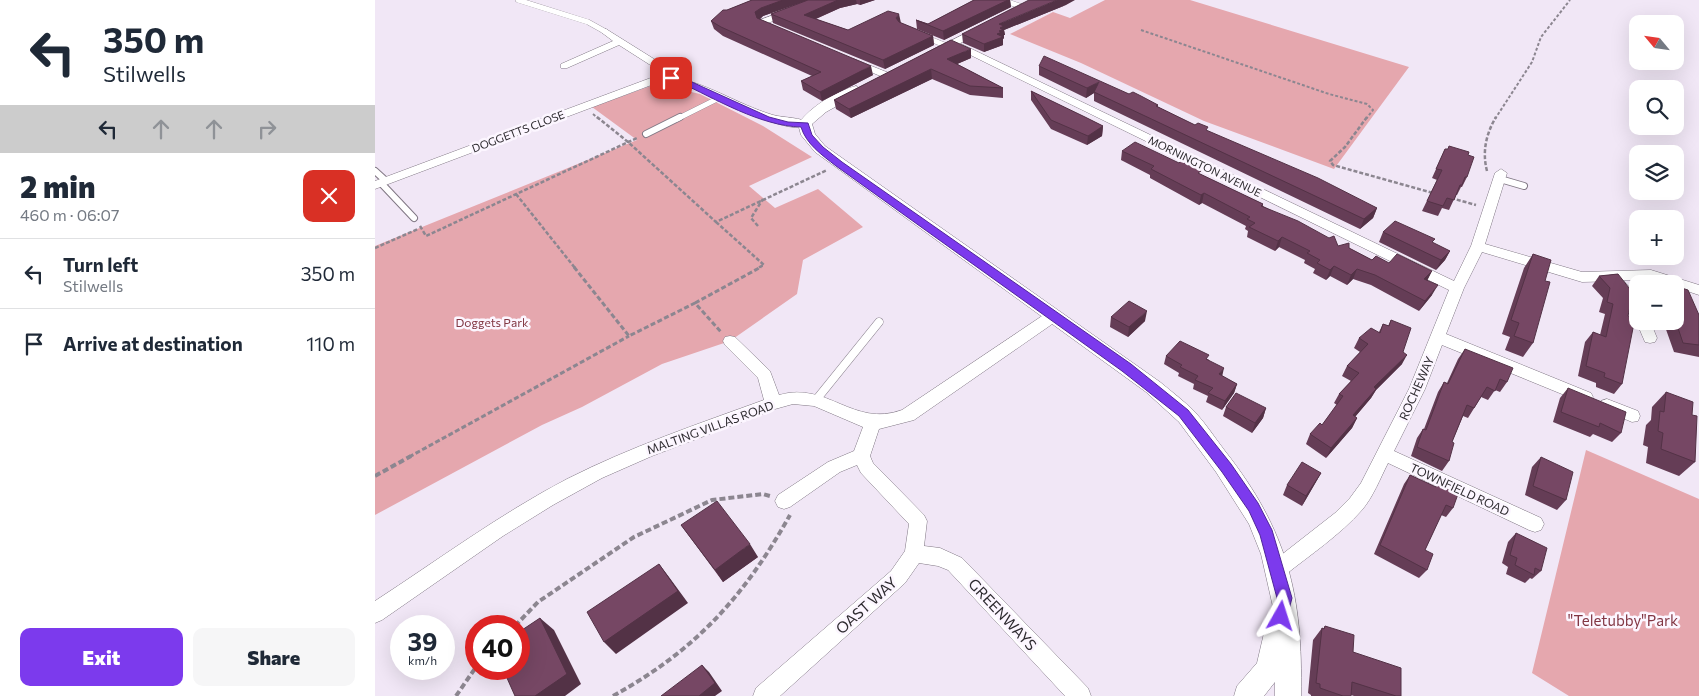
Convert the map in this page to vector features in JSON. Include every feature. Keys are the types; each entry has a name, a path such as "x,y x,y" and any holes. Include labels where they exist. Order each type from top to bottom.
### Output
{"street":[{"path":"790,36 764,25 763,22 822,0"},
{"path":"921,58 1031,4"},
{"path":"606,32 659,66 662,70 661,78 681,80 767,118 787,124 805,124"},
{"path":"564,66 587,54 620,41"},
{"name":"MORNINGTON AVENUE","path":"949,44 1457,288"},
{"path":"842,57 886,75"},
{"path":"805,124 811,116 821,109 903,67"},
{"name":"DOGGETTS CLOSE","path":"381,183 661,78"},
{"path":"805,124 808,136 820,149 839,164 1127,368 1183,413 1226,468 1253,507 1267,535 1278,568 1285,598 1289,646 1288,696"},
{"name":"ROCHEWAY","path":"1278,568 1341,519 1356,504 1367,488 1417,389 1457,288 1477,246 1500,177"},
{"path":"1477,246 1582,277 1651,275 1699,290"},
{"path":"1614,277 1629,295"},
{"name":"MALTING VILLAS ROAD","path":"375,613 503,528 571,486 632,456 773,404 795,398 816,400 842,412 873,422 891,420 908,415 1053,316"},
{"path":"1647,330 1650,338"},
{"path":"1438,337 1632,416"},
{"path":"730,341 765,375 773,404"},
{"path":"784,500 834,467 861,456 873,422"},
{"name":"TOWNFIELD ROAD","path":"1385,454 1535,524"},
{"name":"OAST WAY","path":"764,696 898,577 914,554 918,521 867,468 861,456"},
{"name":"GREENWAYS","path":"914,554 940,557 955,564 1080,696"},
{"path":"1247,696 1268,670 1285,598"}],"lane":[{"path":"518,0 588,22 606,32"},
{"path":"1002,0 1031,4"},
{"path":"920,35 949,44"},
{"path":"646,134 721,98"},
{"path":"375,171 381,183 413,218"},
{"path":"1500,177 1524,186"},
{"path":"816,400 879,322"}],"path":[{"path":"1500,177 1485,169 1484,159 1487,130 1531,62 1541,37 1570,0"},
{"path":"1141,30 1329,94 1367,104 1373,110 1345,147 1330,161 1333,165 1434,193"},
{"path":"375,476 629,336 764,265 628,142 584,106"},
{"path":"413,218 426,236 646,134"},
{"path":"716,222 839,164"},
{"path":"516,194 629,336"},
{"path":"1443,196 1489,208"},
{"path":"758,226 751,218 764,199"},
{"path":"375,248 421,228"},
{"path":"695,302 730,341"},
{"path":"526,615 538,602 634,537 703,504 712,500 763,494 784,500 791,513 778,538 742,591 688,648 629,688 613,696"},
{"path":"456,696 467,680"}],"green space":[{"path":"1105,0 1190,0 1409,67 1334,169 1204,121 1081,63 1010,34 1053,12 1070,18"},
{"name":"Doggets Park","path":"656,84 700,94 763,126 812,157 749,186 775,208 818,189 863,227 803,260 797,294 730,341 662,364 582,407 542,425 375,515 375,246 637,140 592,107"},
{"name":"\"Teletubby\"Park","path":"1586,450 1699,499 1699,696 1569,696 1532,673"}],"building":[{"path":"752,0 783,0 755,12 757,18 871,66 820,92 801,81 821,72 711,21 723,10"},
{"path":"808,0 838,0 804,15 848,30 888,11 899,14 896,18 899,22 933,36 883,60 771,14"},
{"path":"974,0 1008,0 943,31 916,20 928,24"},
{"path":"1029,0 1057,0 999,24 1004,26 1000,28 1003,30 999,31 1002,32 997,34 1003,37 984,44 962,34"},
{"path":"951,40 971,49 947,59 1003,88 970,86 931,69 849,109 834,100"},
{"path":"1044,56 1129,94 1133,92 1158,105 1156,106 1195,125 1198,123 1208,127 1206,130 1318,178 1377,208 1364,219 1094,92 1099,82 1087,88 1039,66"},
{"path":"1031,91 1103,126 1088,136 1051,120"},
{"path":"1135,142 1179,163 1181,161 1201,171 1198,173 1263,204 1261,206 1298,221 1329,238 1334,236 1338,246 1349,243 1349,248 1372,260 1376,256 1389,263 1397,254 1432,271 1424,279 1438,285 1425,301 1375,275 1357,269 1351,275 1334,266 1330,270 1317,263 1320,260 1307,253 1310,251 1282,237 1278,241 1249,227 1255,223 1247,219 1250,217 1204,193 1201,195 1151,169 1154,166 1122,151"},
{"path":"1449,146 1469,152 1468,155 1474,157 1467,177 1465,177 1462,185 1460,185 1454,200 1447,198 1443,206 1427,201 1442,170 1436,169 1445,149 1448,149"},
{"path":"1395,221 1435,239 1432,242 1450,251 1441,260 1383,232"},
{"path":"1533,254 1551,260 1545,281 1550,282 1533,343 1514,336 1519,323 1511,320"},
{"path":"1618,274 1629,288 1629,330 1633,330 1622,384 1604,377 1605,373 1586,366 1593,332 1606,337 1613,304 1607,302 1610,288 1599,276"},
{"path":"1684,289 1688,290 1699,315 1699,345 1683,343 1679,330 1684,330"},
{"path":"1129,301 1147,311 1129,327 1111,317"},
{"path":"1391,320 1411,328 1403,352 1407,355 1374,387 1376,389 1353,415 1357,418 1331,448 1310,434 1320,423 1322,425 1343,396 1339,394 1359,373 1347,366 1368,344 1359,338 1371,328 1380,333 1383,324 1389,326"},
{"path":"1180,341 1209,355 1206,359 1224,368 1219,374 1237,384 1225,401 1208,393 1213,388 1195,380 1198,376 1180,367 1182,365 1166,356"},
{"path":"1465,349 1513,368 1507,382 1500,379 1495,391 1487,387 1474,408 1467,405 1452,442 1454,443 1449,461 1417,447 1423,429 1426,430 1444,382 1448,384"},
{"path":"1568,388 1626,412 1621,433 1600,423 1599,427 1561,412"},
{"path":"1666,392 1693,402 1692,415 1697,416 1695,462 1661,449 1663,433 1658,431 1660,411 1664,412"},
{"path":"1236,393 1266,408 1255,423 1226,407"},
{"path":"1541,457 1573,472 1566,500 1533,486"},
{"path":"1302,462 1321,473 1306,496 1287,485"},
{"path":"1410,475 1436,487 1437,484 1458,494 1453,508 1446,505 1425,550 1433,554 1427,570 1380,545"},
{"path":"717,501 750,544 715,570 681,525"},
{"path":"1516,533 1547,548 1541,571 1535,568 1534,575 1515,565 1517,558 1510,555"},
{"path":"659,564 678,591 604,642 587,612"},
{"path":"540,618 567,674 535,696 515,696 508,680 530,680 530,625"},
{"path":"1325,626 1354,635 1353,652 1401,668 1401,696 1352,682 1351,696 1343,696 1320,688 1320,684 1316,683 1322,628 1324,629"},
{"path":"702,665 715,683 699,696 661,696"}],"route":[{"path":"671,78 681,80 767,118 787,124 805,124 808,136 820,149 839,164 1127,368 1183,413 1226,468 1253,507 1267,535 1278,568 1285,598 1281,616"}]}
